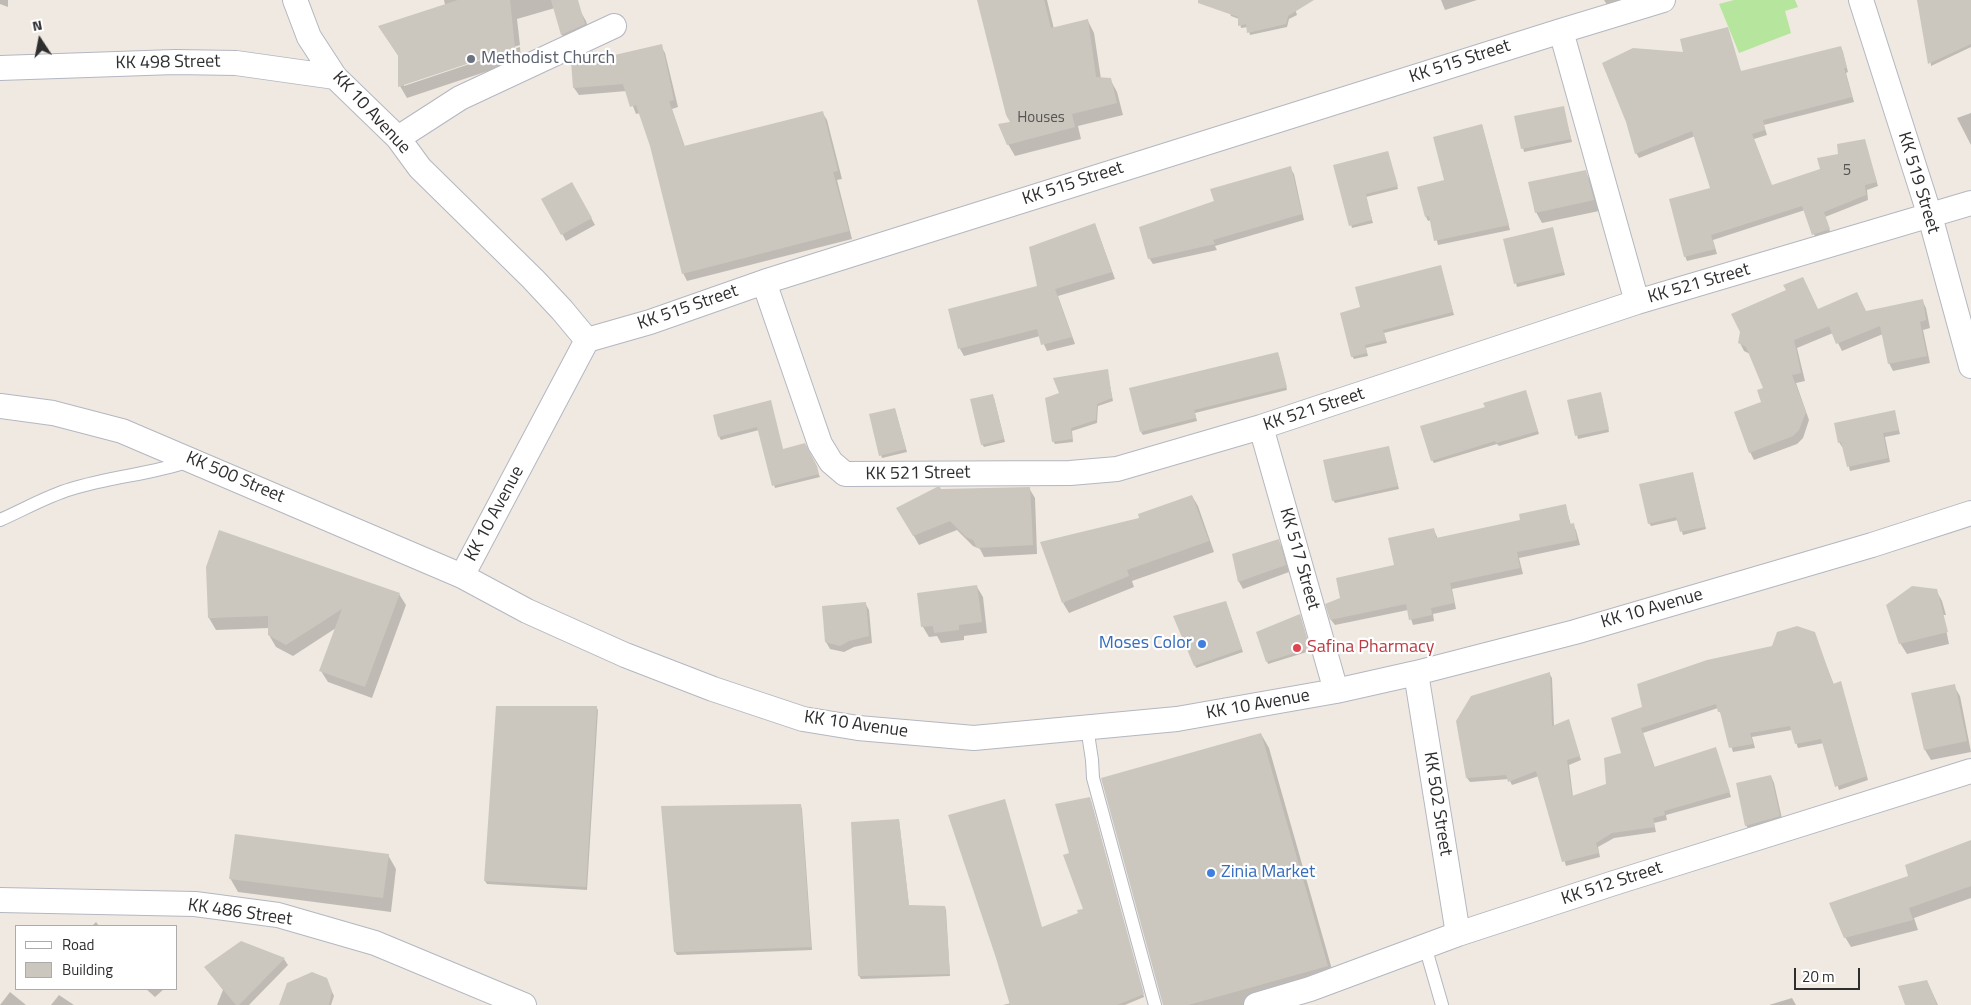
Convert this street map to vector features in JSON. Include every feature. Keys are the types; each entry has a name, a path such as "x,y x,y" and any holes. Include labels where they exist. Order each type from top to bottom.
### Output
{"street":[{"name":"KK 10 Avenue","path":"295,0 309,37 335,77 398,138 420,168 533,279 587,340 462,576 527,611 625,655 713,689 803,719 858,728 974,738 1177,719 1336,691 1416,673 1574,632 1971,513"},
{"name":"KK 515 Street","path":"587,340 650,322 764,282 1663,0"},
{"name":"KK 519 Street","path":"1861,0 1930,216 1971,366"},
{"path":"398,138 460,98 614,26"},
{"path":"1560,31 1637,302"},
{"name":"KK 498 Street","path":"0,68 175,62 236,63 335,77"},
{"name":"KK 521 Street","path":"764,282 820,444 831,462 845,474 1070,473 1116,469 1261,427 1637,302 1971,203"},
{"name":"KK 500 Street","path":"0,406 54,413 122,431 462,576"},
{"name":"KK 517 Street","path":"1261,427 1336,691"},
{"name":"KK 502 Street","path":"1416,673 1458,934"},
{"name":"KK 512 Street","path":"1256,1005 1310,989 1458,934 1971,771"},
{"name":"KK 486 Street","path":"0,900 195,904 278,915 375,943 524,1005"}],"lane":[{"path":"0,520 69,489 131,474 166,469 193,460"},
{"path":"1087,727 1093,778 1155,1005"},
{"path":"1425,946 1442,1005"}],"green space":[{"path":"1734,0 1795,0 1798,7 1785,11 1791,33 1739,53 1719,4"}],"building":[{"path":"458,0 510,0 515,48 398,87 398,55 378,26"},
{"path":"551,0 578,0 585,24 561,35"},
{"path":"977,0 1044,0 1051,28 1088,19 1096,77 1111,78 1117,103 1072,114 1075,127 1007,145 998,124 1010,122 1006,115"},
{"path":"1198,0 1314,0 1288,16 1286,24 1247,33 1246,24 1238,26 1238,17 1198,3"},
{"path":"1917,0 1971,0 1971,44 1928,64"},
{"path":"1728,27 1741,71 1841,46 1847,68 1844,68 1852,97 1763,120 1765,130 1752,134 1772,185 1820,169 1817,158 1838,154 1837,144 1865,139 1877,182 1865,185 1866,195 1824,212 1830,229 1812,235 1802,206 1711,235 1715,249 1684,257 1669,199 1710,188 1692,131 1635,154 1626,122 1602,63 1633,48 1683,52 1680,39"},
{"path":"662,44 674,100 669,101 684,146 823,111 838,171 833,172 849,231 682,274 650,146 636,105 630,107 623,84 573,88 571,61 593,51 594,55 605,54 606,57"},
{"path":"1564,106 1571,139 1521,149 1514,116"},
{"path":"1482,124 1509,225 1434,241 1429,216 1425,217 1417,187 1444,180 1433,137"},
{"path":"1388,151 1398,186 1366,194 1372,220 1349,226 1333,165"},
{"path":"1291,166 1302,214 1213,240 1215,244 1148,259 1139,227 1214,201 1210,189"},
{"path":"1586,170 1594,200 1535,213 1528,182"},
{"path":"572,182 592,218 561,235 541,199"},
{"path":"1095,223 1112,272 1055,289 1072,337 1041,345 1037,329 958,349 948,309 1037,286 1029,247"},
{"path":"1553,227 1564,272 1514,284 1503,239"},
{"path":"1441,265 1453,312 1383,330 1386,340 1365,345 1367,353 1351,357 1340,313 1360,307 1355,287"},
{"path":"1803,277 1818,309 1857,292 1866,311 1923,299 1926,320 1920,322 1927,356 1888,364 1880,326 1836,344 1829,326 1794,340 1801,373 1792,375 1806,412 1799,430 1793,436 1749,453 1734,412 1761,402 1757,390 1763,388 1746,347 1738,343 1740,332 1731,314 1786,290 1783,285"},
{"path":"1278,352 1287,387 1194,410 1196,418 1140,432 1129,388"},
{"path":"1108,369 1112,398 1097,404 1096,420 1071,428 1072,439 1052,442 1045,398 1059,393 1053,378"},
{"path":"1526,390 1538,431 1496,443 1495,441 1431,461 1420,426 1485,407 1483,403"},
{"path":"1601,392 1609,429 1575,436 1567,400"},
{"path":"993,394 1004,439 981,445 970,399"},
{"path":"771,400 783,449 805,443 819,474 772,486 757,427 718,437 713,415"},
{"path":"895,408 906,449 879,456 869,414"},
{"path":"1895,410 1899,430 1883,433 1888,458 1847,467 1841,442 1838,443 1834,423"},
{"path":"1389,446 1398,486 1332,501 1323,460"},
{"path":"1693,472 1705,527 1680,532 1676,517 1648,524 1639,484"},
{"path":"937,487 941,489 1030,487 1033,545 977,548 973,540 966,537 950,521 913,536 896,508"},
{"path":"1192,495 1209,541 1127,570 1129,576 1062,603 1040,542 1139,518 1138,514"},
{"path":"1566,504 1570,524 1574,523 1577,540 1517,552 1520,568 1450,583 1454,603 1431,608 1432,615 1409,620 1406,604 1330,620 1325,604 1340,598 1336,578 1394,565 1388,538 1434,528 1436,538 1520,520 1519,514"},
{"path":"219,530 400,593 365,687 319,671 342,609 286,645 268,635 268,616 208,618 206,567"},
{"path":"1279,539 1286,565 1238,582 1232,554"},
{"path":"977,585 982,622 959,625 959,630 934,633 933,626 921,627 917,593"},
{"path":"1912,586 1937,589 1948,632 1899,644 1886,605"},
{"path":"1226,601 1242,649 1194,666 1173,616"},
{"path":"866,602 869,636 849,641 840,646 825,642 822,606"},
{"path":"1300,614 1310,648 1266,662 1256,632"},
{"path":"1797,626 1815,632 1833,684 1841,681 1867,776 1835,787 1821,739 1795,744 1790,726 1750,733 1753,744 1729,748 1720,712 1718,712 1716,704 1641,728 1654,767 1716,747 1730,792 1664,811 1665,815 1653,818 1655,827 1612,833 1596,843 1599,853 1562,862 1536,771 1508,782 1506,775 1466,778 1456,721 1471,696 1550,672 1552,726 1569,719 1580,756 1567,760 1572,796 1606,784 1604,758 1621,753 1611,718 1642,707 1637,684 1707,660 1772,646 1777,632"},
{"path":"1955,684 1967,741 1924,750 1911,693"},
{"path":"496,706 597,706 586,887 484,881"},
{"name":"Zinia Market","path":"1261,733 1328,966 1188,1005 1163,1005 1101,778"},
{"path":"1771,775 1780,816 1745,826 1736,783"},
{"path":"1090,797 1144,994 1117,1005 1010,1005 948,815 1005,799 1042,927 1078,913 1077,910 1083,909 1063,855 1069,853 1055,804"},
{"path":"801,804 811,947 674,952 661,806"},
{"path":"899,819 909,905 945,906 950,974 858,976 851,822"},
{"path":"235,834 389,854 383,898 229,879"},
{"path":"1971,840 1971,886 1909,908 1913,920 1844,938 1829,903 1908,876 1905,865"},
{"path":"241,941 285,958 239,1005 236,1005 204,967"},
{"path":"312,972 327,978 332,991 329,1005 279,1005 287,983"},
{"path":"1927,980 1937,1005 1905,1005 1898,986"}],"place":[{"name":"Methodist Church","path":"471,59"},
{"name":"Moses Color","path":"1202,644"},
{"name":"Safina Pharmacy","path":"1297,648"},
{"name":"Zinia Market","path":"1211,873"}]}
